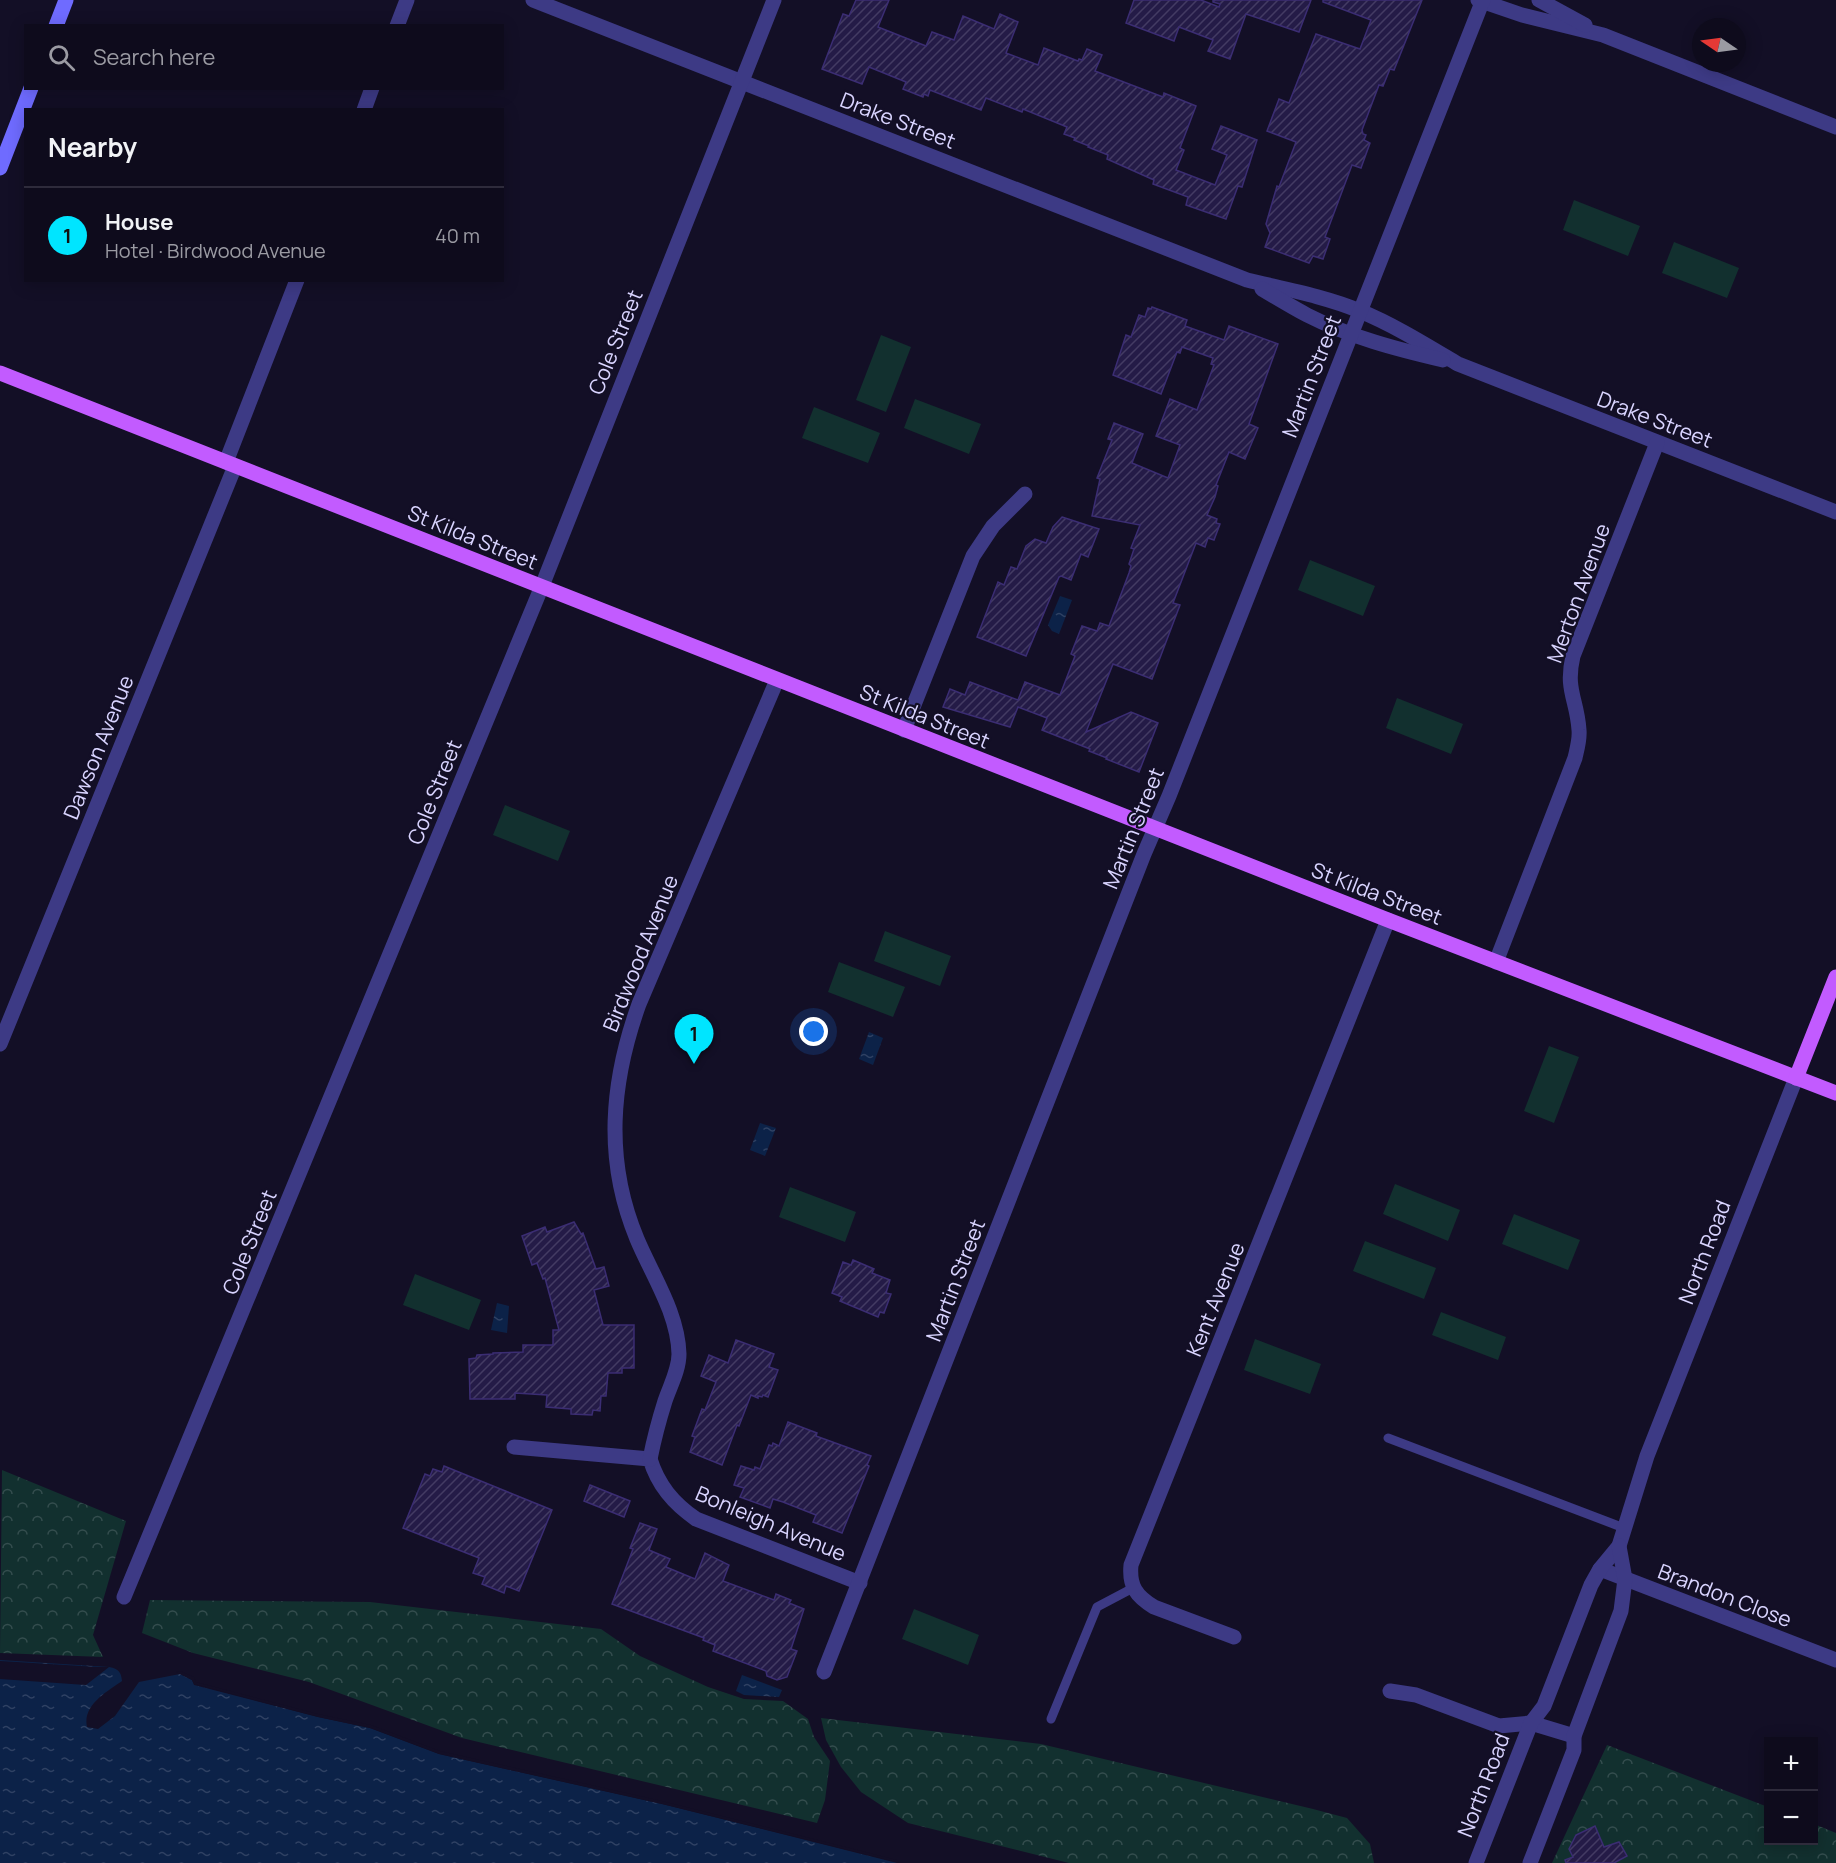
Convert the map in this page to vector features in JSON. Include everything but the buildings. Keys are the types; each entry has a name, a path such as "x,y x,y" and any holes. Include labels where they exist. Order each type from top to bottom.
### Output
{"main road":[{"name":"St Kilda Street","path":"0,373 1388,921 1836,1093"},
{"name":"North Road","path":"1796,1078 1836,977"}],"street":[{"path":"57,24 66,0"},
{"path":"398,24 407,0"},
{"name":"Drake Street","path":"533,0 1247,280 1359,310 1400,330 1458,364"},
{"name":"Cole Street","path":"124,1597 542,586 774,0"},
{"path":"1539,0 1603,35 1836,127"},
{"path":"1481,1 1522,15 1603,35"},
{"name":"Martin Street","path":"824,1672 1481,1"},
{"path":"0,168 30,90"},
{"path":"365,108 371,90"},
{"name":"Drake Street","path":"1247,280 1306,315 1351,334 1393,348 1458,364 1836,512"},
{"name":"Dawson Avenue","path":"0,1044 231,464 296,282"},
{"name":"Merton Avenue","path":"1496,962 1575,758 1580,730 1570,688 1570,671 1574,656 1657,443"},
{"path":"904,730 973,556 993,526 1025,494"},
{"name":"Birdwood Avenue","path":"650,1459 679,1354 676,1330 636,1237 619,1183 613,1136 617,1089 626,1040 639,1004 777,680"},
{"name":"Kent Avenue","path":"1133,1588 1131,1565 1388,921"},
{"name":"North Road","path":"1476,1863 1530,1723 1544,1706 1591,1585 1600,1569 1619,1546 1647,1456 1796,1078"},
{"path":"514,1447 650,1459"},
{"name":"Bonleigh Avenue","path":"650,1459 654,1472 665,1491 678,1507 696,1519 860,1582"},
{"name":"North Road","path":"1530,1863 1574,1750 1574,1736 1621,1611 1625,1579 1619,1546"},
{"name":"Brandon Close","path":"1600,1569 1836,1660"},
{"path":"1133,1588 1142,1599 1154,1607 1234,1637"},
{"path":"1390,1691 1416,1695 1499,1726 1530,1723"},
{"name":"North Road","path":"1530,1723 1574,1736"}],"lane":[{"path":"1388,1438 1624,1528"},
{"path":"1051,1719 1097,1607 1133,1588"}],"green space":[{"path":"1574,200 1640,226 1628,256 1563,230"},
{"path":"1674,242 1739,268 1727,298 1662,273"},
{"path":"881,335 911,347 886,412 856,400"},
{"path":"915,399 981,424 969,454 904,428"},
{"path":"814,407 880,433 868,463 802,438"},
{"path":"1310,560 1375,586 1363,616 1298,590"},
{"path":"1397,698 1463,724 1451,754 1386,728"},
{"path":"505,805 570,831 558,861 493,835"},
{"path":"885,931 951,956 940,986 874,961"},
{"path":"839,962 905,987 893,1017 828,992"},
{"path":"1549,1046 1579,1057 1554,1123 1524,1111"},
{"path":"1395,1184 1460,1210 1448,1241 1383,1214"},
{"path":"790,1187 856,1212 845,1242 779,1217"},
{"path":"1514,1214 1580,1240 1568,1270 1502,1244"},
{"path":"1365,1241 1436,1268 1424,1299 1353,1271"},
{"path":"415,1274 481,1300 469,1330 403,1305"},
{"path":"1441,1312 1506,1337 1498,1360 1432,1335"},
{"path":"1255,1339 1321,1364 1310,1394 1244,1370"},
{"path":"2,1470 126,1521 93,1635 103,1657 0,1653"},
{"path":"150,1600 370,1602 601,1629 640,1656 708,1687 744,1699 783,1701 808,1719 814,1737 830,1761 825,1800 817,1823 462,1738 309,1682 193,1653 142,1633"},
{"path":"914,1609 979,1635 968,1665 902,1639"},
{"path":"821,1718 1041,1744 1313,1809 1347,1818 1370,1844 1374,1863 1069,1863 908,1823 861,1792 841,1767 826,1740"},
{"path":"1607,1745 1764,1805 1764,1845 1818,1845 1818,1826 1836,1833 1836,1863 1552,1863"}],"water":[{"path":"1060,596 1072,600 1059,634 1052,631 1048,625"},
{"path":"869,1032 883,1038 873,1065 859,1059"},
{"path":"760,1123 776,1128 765,1156 750,1150"},
{"path":"497,1303 509,1306 507,1333 491,1330"},
{"path":"0,1660 109,1667 117,1670 122,1681 92,1705 86,1719 87,1727 98,1729 115,1716 139,1682 180,1674 192,1680 194,1685 370,1728 439,1754 662,1804 897,1863 0,1863"},
{"path":"742,1675 782,1690 779,1697 744,1695 736,1691"}],"pier":[{"path":"0,1661 109,1667 86,1685 0,1679"},
{"path":"180,1671 194,1677 196,1682 318,1714 371,1725 440,1751 662,1801 897,1860 900,1863 662,1804 439,1754 370,1728 318,1717 194,1684 192,1680 176,1672"}],"place":[{"name":"House","path":"694,1064"}]}
